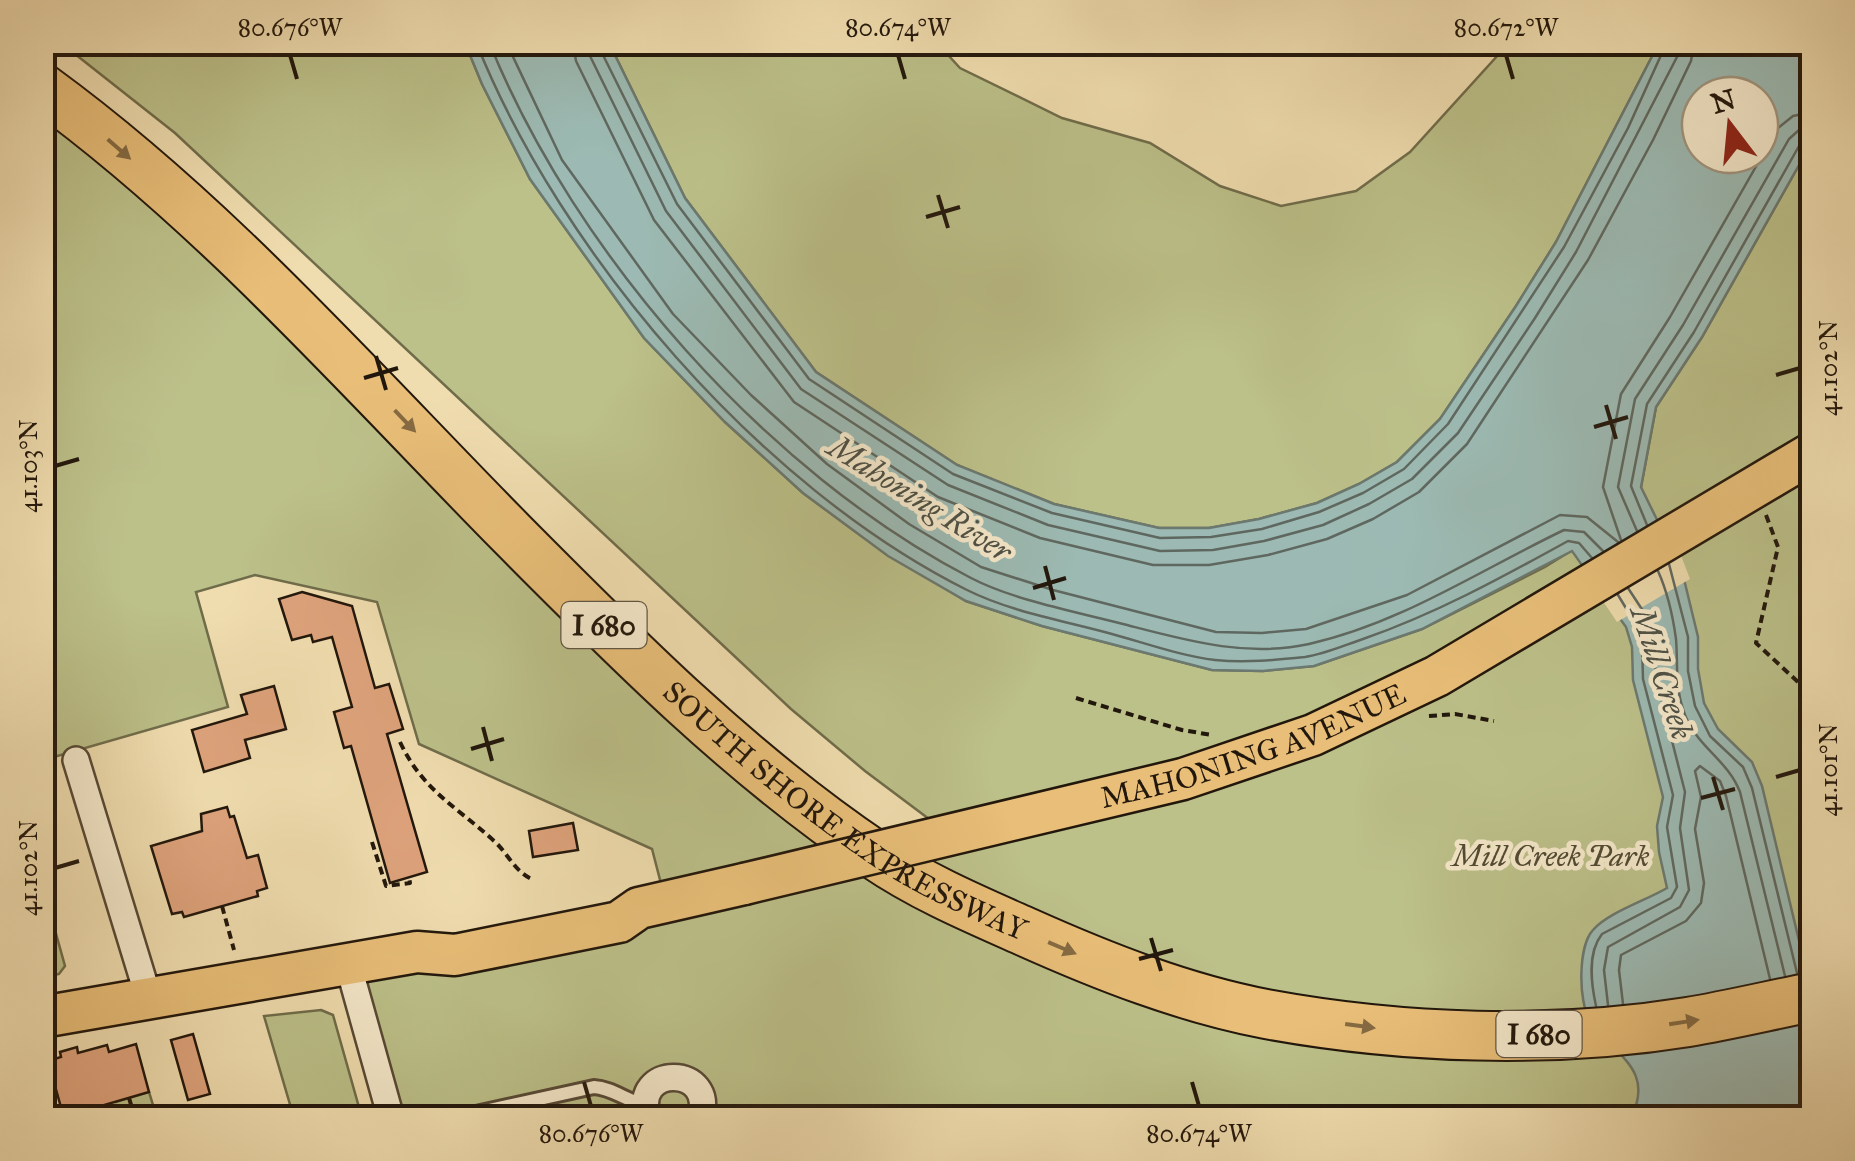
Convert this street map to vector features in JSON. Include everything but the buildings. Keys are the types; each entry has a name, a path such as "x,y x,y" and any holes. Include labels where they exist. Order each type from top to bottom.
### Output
{"highway":[{"name":"SOUTH SHORE EXPRESSWAY","path":"42,88 118,147 207,228 392,408 510,532 724,737 878,858 968,906 1064,950 1154,984 1264,1014 1387,1030 1568,1034 1684,1022 1812,997"}],"main road":[{"name":"MAHONING AVENUE","path":"42,1017 417,952 454,954 618,922 638,908 1183,779 1313,734 1437,676 1812,453"}],"street":[{"path":"76,760 149,999"},
{"path":"348,964 391,1118"},
{"path":"646,1112 649,1090 656,1082 685,1078 700,1092 700,1118"}],"lane":[{"path":"453,1118 594,1087 604,1088 646,1112"}],"path":[{"path":"1764,511 1778,547 1756,642 1812,695"},
{"path":"400,742 418,775 434,792 534,880"},
{"path":"372,842 386,886 410,882 409,877"},
{"path":"222,906 235,953"},
{"path":"129,1098 135,1118"}],"green space":[{"name":"Mill Creek Park","path":"61,43 465,43 530,179 644,338 725,422 803,493 860,535 966,601 1042,626 1212,670 1314,666 1422,629 1545,567 1608,528 1641,487 1656,407 1702,337 1812,142 1812,1118 391,1118 348,964 666,903 652,849 419,744 377,602 255,575 196,592 228,707 54,757 42,714 42,88 873,854 949,834 791,709 175,133"},
{"path":"609,43 937,43 960,68 1062,118 1150,143 1220,186 1281,206 1356,191 1410,152 1509,43 1659,43 1556,242 1516,306 1440,419 1397,462 1317,503 1209,528 1159,528 1054,504 957,465 816,372 685,198"},
{"path":"43,887 65,966 59,974 43,978"},
{"path":"321,1010 333,1015 362,1118 294,1118 264,1016"},
{"path":"107,1070 116,1102 149,1092 157,1118 108,1118 95,1073"}],"water":[{"path":"465,43 609,43 685,198 816,372 957,465 1054,504 1159,528 1209,528 1317,503 1359,484 1397,462 1440,419 1556,242 1659,43 1812,43 1812,142 1702,337 1656,407 1641,487 1682,571 1698,637 1704,703 1718,729 1752,762 1762,786 1812,995 1812,1118 1631,1118 1637,1101 1635,1074 1586,1012 1582,961 1593,930 1617,912 1667,888 1657,826 1663,797 1633,680 1632,647 1626,627 1572,551 1422,629 1314,666 1263,671 1212,670 1042,626 966,601 888,556 803,493 725,422 644,338 530,179"}],"pier":[{"path":"1661,518 1675,540 1690,579 1617,622 1580,567"}],"water label":[{"name":"Mahoning River","path":"920,499"},
{"name":"Mill Creek","path":"1662,673"}]}
